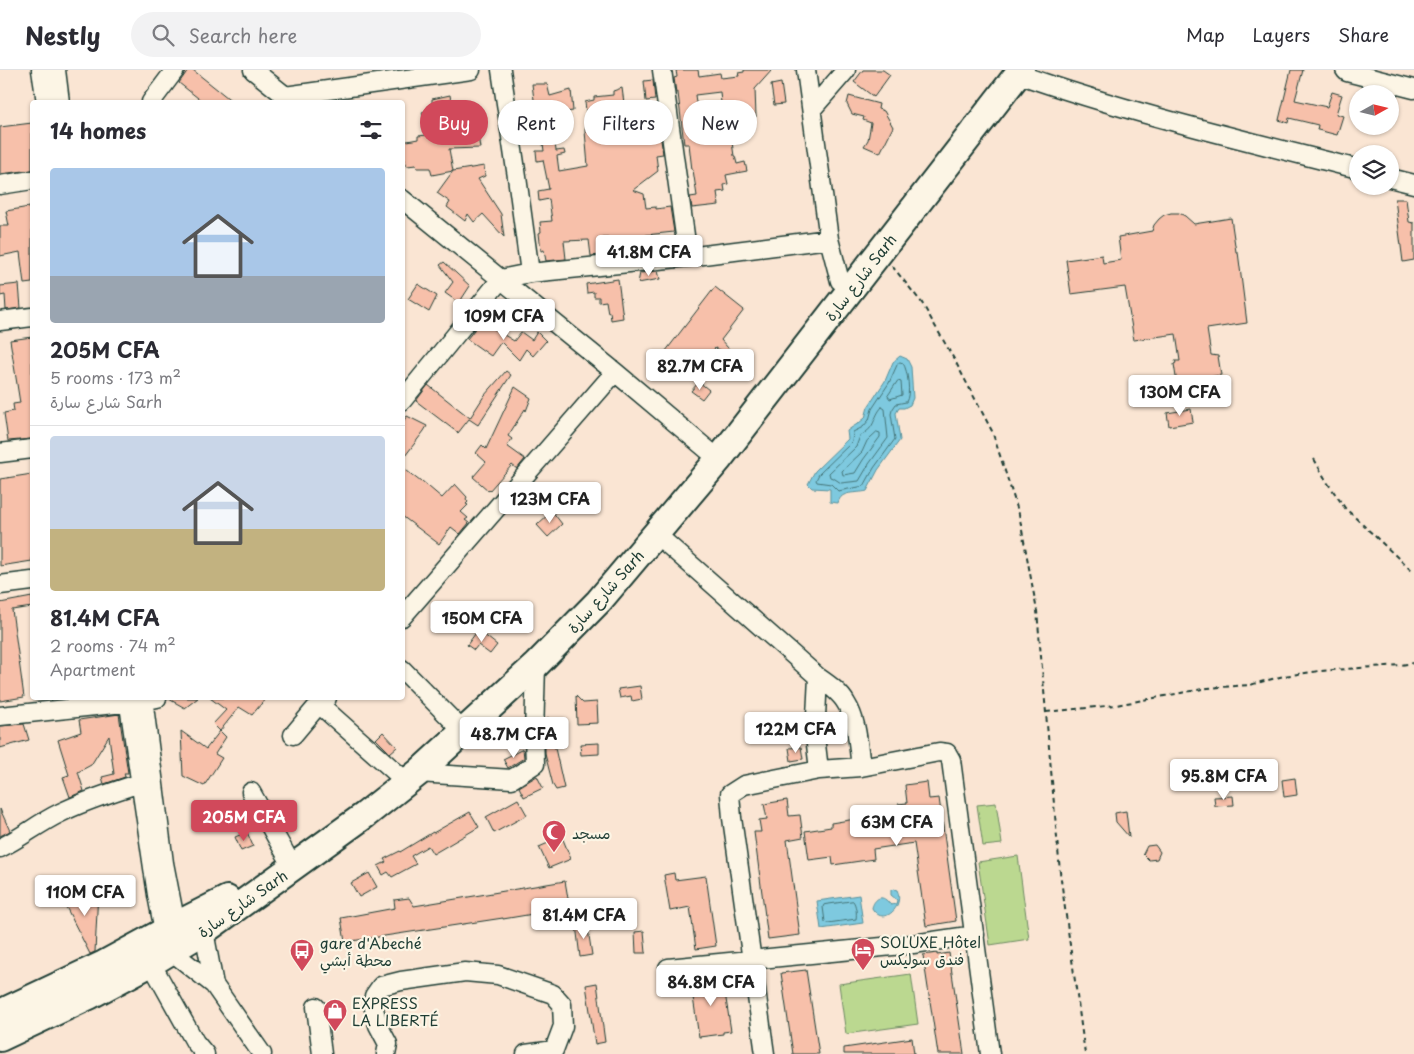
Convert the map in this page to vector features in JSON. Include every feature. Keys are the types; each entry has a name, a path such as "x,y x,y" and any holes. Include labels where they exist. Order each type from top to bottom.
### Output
{"highway":[{"name":"شارع سارة Sarh","path":"0,1013 95,968 166,942 204,931 365,815 536,665 599,601 719,459 880,251 1015,71"},
{"name":"شارع سارة Sarh","path":"0,1038 90,996 166,942 357,813 409,775 514,674 595,591 635,544 840,281 948,147 1015,71"}],"street":[{"path":"41,70 46,100"},
{"path":"56,70 60,100"},
{"path":"152,100 175,70"},
{"path":"253,70 289,100 471,70"},
{"path":"501,70 530,273"},
{"path":"662,70 688,257"},
{"path":"806,70 829,240 840,281"},
{"path":"812,109 846,70"},
{"path":"1345,70 1414,89"},
{"path":"1015,71 1057,88 1129,110 1349,167"},
{"path":"0,185 30,180"},
{"path":"1399,180 1414,184"},
{"path":"405,201 709,450"},
{"path":"405,397 501,279 530,273 829,240"},
{"path":"0,321 30,317"},
{"path":"405,614 615,372"},
{"path":"0,453 30,449"},
{"path":"656,534 834,689 846,703 856,729 861,767"},
{"path":"0,585 30,581"},
{"path":"293,735 323,701 409,775 512,779 535,764 536,665"},
{"path":"405,672 458,726"},
{"path":"818,677 815,736 819,770"},
{"path":"0,716 132,700"},
{"path":"140,700 140,783 157,895 166,942 198,1050"},
{"path":"140,700 164,862 166,942 214,985 262,1054"},
{"path":"765,1054 730,794 744,785 819,770 861,767 939,752 946,753 951,760 990,1054"},
{"path":"0,848 59,813 89,800 140,783"},
{"path":"252,792 289,860"},
{"path":"204,931 214,985"},
{"path":"668,968 913,944 975,936"},
{"path":"386,1054 388,1044 378,1025 374,1010 374,996 381,986 465,972 498,975 553,994 562,1004 563,1026 554,1050 526,1054"},
{"path":"316,1007 322,1054"}],"path":[{"path":"880,251 922,302 954,359 992,432 1019,514 1037,611 1060,872 1086,1054"},
{"path":"1314,459 1345,508 1414,573"},
{"path":"1046,712 1116,705 1208,688 1249,685 1284,676 1320,671 1414,663"}],"green space":[{"path":"996,803 1002,844 983,846 977,805"},
{"path":"1018,856 1029,939 990,945 978,862"},
{"path":"911,974 918,1024 846,1034 839,984"}],"water":[{"path":"900,356 907,359 911,367 913,398 910,405 899,408 896,413 900,440 878,470 867,491 846,494 842,496 838,503 830,502 830,489 812,488 808,484 815,471 848,439 847,431 865,418 868,407 885,381 893,362"},
{"path":"891,890 897,890 899,896 896,908 887,915 877,914 872,908 875,901 879,898 887,900 891,905 896,904 897,900 891,895"},
{"path":"859,895 863,923 821,929 817,901"}],"building":[{"path":"188,70 193,70 230,100 200,100 179,83"},
{"path":"676,70 698,70 699,76 720,73 721,78 739,76 738,73 744,72 744,70 772,70 755,89 755,100 721,100 720,92 695,95 696,100 683,100 683,136 678,93 676,93 674,78 677,77"},
{"path":"863,70 883,70 890,75 874,97 854,82"},
{"path":"1291,70 1303,70 1295,100 1327,107 1332,92 1342,95 1336,114 1343,116 1337,135 1317,130 1318,125 1289,118 1288,123 1279,120"},
{"path":"653,80 655,100 646,100 644,81"},
{"path":"781,83 784,104 774,105 771,85"},
{"path":"532,84 547,84 550,96 571,90 572,100 534,100"},
{"path":"622,88 624,100 594,100 594,97 613,95 613,91"},
{"path":"450,95 451,100 432,100"},
{"path":"849,96 879,104 878,109 884,111 893,127 880,153 864,146 868,140 871,123 863,120 864,117 852,114 847,104"},
{"path":"30,123 30,170 0,174 0,127"},
{"path":"418,136 420,136 420,145 480,145 480,148 449,149 453,171 432,175 430,168 417,168 416,165 407,166 405,160 405,141 418,139"},
{"path":"543,145 555,145 556,151 564,150 565,154 557,156 559,171 588,166 586,145 662,145 663,154 656,155 658,171 633,190 644,194 646,208 670,207 674,232 646,235 648,244 640,246 641,251 625,251 625,239 603,238 604,250 599,249 600,255 591,256 589,240 564,241 566,259 546,261 544,250 541,251 540,222 552,221 549,199 539,201 538,191 549,189 543,160 537,161 536,151 544,151"},
{"path":"689,145 732,145 737,164 745,162 747,171 726,175 728,184 724,185 725,191 717,192 719,205 692,208 690,197 697,196"},
{"path":"484,166 485,176 478,179 501,214 504,237 483,214 474,222 468,214 465,221 447,207 450,202 437,193 453,171"},
{"path":"1395,199 1406,199 1409,222 1414,223 1414,260 1403,262"},
{"path":"29,207 30,283 24,284 20,252 0,256 0,226 9,226 6,211"},
{"path":"1171,213 1179,213 1194,224 1231,218 1236,252 1238,252 1247,323 1207,329 1211,355 1218,356 1221,375 1209,377 1210,380 1177,384 1174,364 1176,363 1175,361 1180,361 1176,334 1134,340 1125,287 1071,294 1066,260 1102,255 1103,263 1121,260 1118,237 1152,231 1159,219"},
{"path":"444,262 470,286 459,303 445,293 453,282 440,265"},
{"path":"658,271 660,279 638,283 640,273"},
{"path":"618,279 623,318 611,320 606,301 599,302 599,297 594,297 594,292 587,293 586,284"},
{"path":"19,284 21,308 6,310 5,295 0,296 0,286"},
{"path":"418,284 437,296 429,312 408,299"},
{"path":"715,287 744,310 721,340 735,356 715,348 691,378 662,356"},
{"path":"481,321 514,341 521,332 532,340 537,332 546,341 533,356 526,349 519,360 501,342 491,356 467,339"},
{"path":"30,337 30,439 8,441 4,413 14,411 13,404 20,403 10,340"},
{"path":"506,371 511,375 478,425 469,419 458,433 416,401 428,385 470,418 484,396"},
{"path":"699,382 709,390 702,399 691,391"},
{"path":"515,387 531,398 526,411 525,409 508,436 512,439 507,446 525,459 517,469 512,465 489,491 473,477 486,462 476,453 482,445 486,449"},
{"path":"1191,409 1193,422 1169,426 1167,413"},
{"path":"407,416 427,426 405,456 405,419"},
{"path":"405,469 442,498 455,484 467,497 468,502 466,504 468,505 461,512 468,518 465,520 469,523 460,534 451,527 439,544 405,518"},
{"path":"30,474 30,561 0,566 0,479"},
{"path":"552,511 562,524 548,537 537,525"},
{"path":"30,597 30,607 12,610 24,697 0,701 0,603"},
{"path":"478,630 497,645 490,654 478,645 474,650 467,645"},
{"path":"640,686 642,699 632,701 631,696 620,698 618,689"},
{"path":"576,696 583,703 597,702 598,723 577,724"},
{"path":"171,700 195,700 185,708"},
{"path":"213,700 264,700 252,715 239,707 220,731 213,724 226,710"},
{"path":"119,714 128,773 124,773 125,777 104,784 102,777 114,774 109,736 91,765 78,772 84,791 70,797 63,777 69,775 58,740 81,732 79,720"},
{"path":"548,717 564,788 556,790 545,754 545,723"},
{"path":"24,724 29,740 0,748 0,726"},
{"path":"181,731 206,749 220,731 226,737 215,754 222,758 204,786 183,776"},
{"path":"383,732 397,747 390,753 376,739"},
{"path":"599,743 599,754 581,755 580,744"},
{"path":"801,747 803,759 791,761 789,748"},
{"path":"523,749 524,758 508,768 503,759"},
{"path":"537,776 543,788 524,797 519,787"},
{"path":"1295,778 1297,795 1284,797 1282,780"},
{"path":"927,782 929,799 939,798 956,921 926,926 914,843 873,849 874,859 833,865 832,857 809,860 805,831 831,827 831,823 874,816 874,821 900,818 898,804 907,803 905,785"},
{"path":"1233,796 1234,805 1215,806 1214,797"},
{"path":"518,799 527,815 494,833 486,817"},
{"path":"787,800 789,816 800,815 803,837 787,840 800,935 768,939 754,832 761,832 759,820 767,819 764,804"},
{"path":"0,809 10,831 0,836"},
{"path":"1126,811 1129,837 1116,822 1115,813"},
{"path":"470,812 479,827 433,854 428,846 411,856 416,864 392,877 388,872 383,875 378,866 386,862 384,859 400,852"},
{"path":"247,832 253,846 241,851 235,837"},
{"path":"562,837 571,859 549,868 539,847"},
{"path":"1155,845 1160,852 1157,859 1149,860 1143,854 1147,846"},
{"path":"369,873 377,887 359,897 351,883"},
{"path":"674,873 675,880 706,876 716,946 696,949 690,907 670,911 664,875"},
{"path":"565,881 570,910 563,909 345,942 341,918 395,908 394,900 409,898 414,906"},
{"path":"98,891 95,952 90,954 62,899"},
{"path":"587,923 592,955 580,957 576,925"},
{"path":"644,931 646,953 636,953 635,932"},
{"path":"937,953 937,955 949,953 964,1054 938,1054 923,955"},
{"path":"806,970 819,1054 793,1054 781,973"},
{"path":"713,977 714,981 723,980 731,1031 699,1037 691,984 693,984 693,980"},
{"path":"597,983 605,1042 595,1044 586,985"},
{"path":"912,1038 914,1054 844,1054 844,1048"}],"place":[{"name":"مسجد","path":"554,853"},
{"name":"SOLUXE Hôtel فندق سوليكس","path":"863,971"},
{"name":"gare d'Abeché محطة أبشي","path":"302,972"},
{"name":"EXPRESS LA LIBERTÉ","path":"335,1032"}]}
